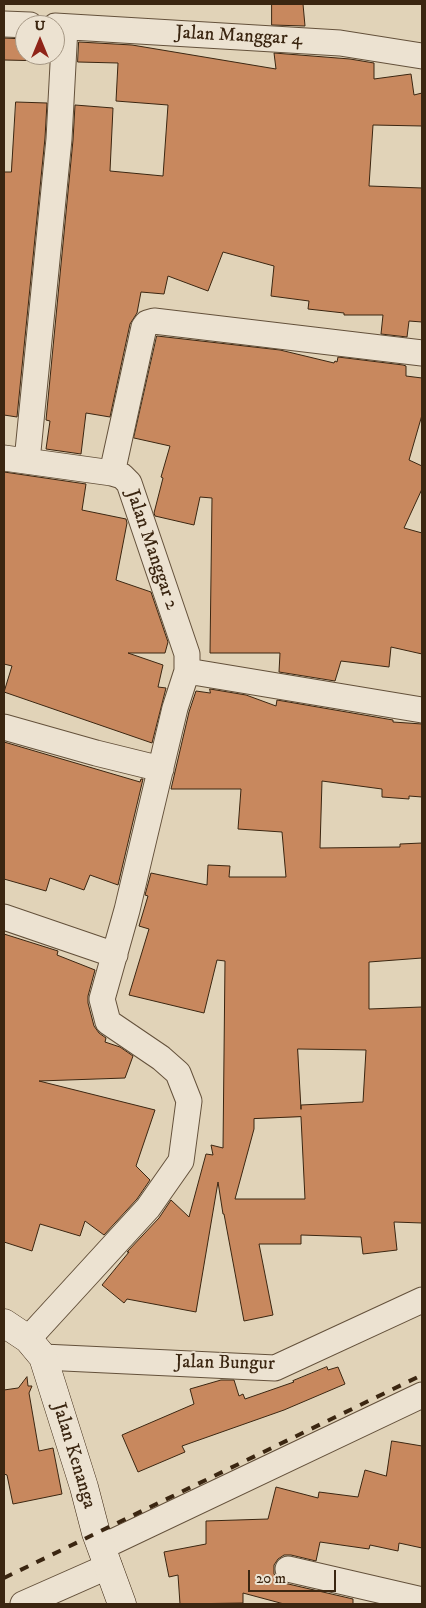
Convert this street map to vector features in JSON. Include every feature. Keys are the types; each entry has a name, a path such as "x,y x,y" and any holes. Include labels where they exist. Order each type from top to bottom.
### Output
{"main road":[{"path":"4,1323 36,1348"},
{"name":"Jalan Kenanga","path":"36,1348 84,1487 96,1533 122,1604"}],"street":[{"name":"Jalan Manggar 4","path":"65,27 340,43 422,56"},
{"path":"15,459 59,139 60,65"},
{"path":"112,473 144,327 148,323 154,321 422,353"},
{"name":"Jalan Manggar 2","path":"15,459 112,473 122,476 129,483 187,663"},
{"path":"36,1348 148,1208 181,1161 189,1101 178,1073 161,1058 108,1022 102,999 115,955 187,663 422,710"},
{"path":"4,727 161,769"},
{"path":"4,917 115,955"},
{"name":"Jalan Bungur","path":"36,1348 275,1368 422,1300"},
{"path":"23,1604 105,1557 422,1395"},
{"path":"288,1569 422,1600"}],"building":[{"path":"272,4 303,4 305,26 272,25"},
{"path":"4,38 15,39 15,60 4,60"},
{"path":"79,42 132,45 276,69 274,53 350,59 374,63 374,79 411,74 414,95 422,93 422,126 373,125 369,186 422,188 422,322 409,321 407,337 381,334 383,315 344,315 344,313 308,309 309,301 271,296 274,266 223,252 208,291 168,276 164,294 141,292 137,313 130,324 110,417 86,413 81,454 46,449 50,421 46,420 75,105 113,108 110,171 163,176 168,105 116,101 118,63 78,62"},
{"path":"16,102 47,103 17,417 4,415 4,172 11,172"},
{"path":"157,336 280,350 334,363 335,361 337,362 338,357 403,365 406,366 406,376 422,378 422,415 409,460 422,466 422,489 404,528 422,533 422,654 391,647 389,667 341,661 335,681 279,672 280,653 210,653 212,498 200,497 194,525 155,516 154,513 163,478 161,477 170,446 134,438"},
{"path":"4,472 86,484 82,510 126,519 127,523 116,580 151,592 168,642 165,653 128,653 163,665 158,687 166,688 152,743 4,692 12,666 4,664"},
{"path":"210,689 246,695 276,706 277,700 393,720 393,722 422,724 422,797 409,796 409,799 382,797 382,789 322,781 320,848 400,847 400,844 422,843 422,958 369,962 369,1009 422,1007 422,1223 394,1222 397,1250 363,1254 361,1237 301,1235 301,1244 259,1244 273,1315 244,1321 218,1182 196,1312 127,1299 124,1303 102,1285 129,1252 127,1252 159,1218 171,1200 189,1217 206,1154 213,1155 211,1145 223,1148 225,961 217,960 204,1013 129,995 149,929 139,926 148,896 145,895 151,873 207,885 208,865 230,866 229,877 286,877 282,832 238,829 241,789 171,789 189,712 196,691 210,693","holes":["298,1049 366,1050 363,1102 301,1105 301,1109","301,1117 305,1199 235,1199 254,1129 254,1119"]},
{"path":"4,742 140,782 143,779 118,885 90,875 84,890 50,878 46,891 4,879"},
{"path":"4,934 58,951 57,955 95,970 88,996 94,1026 106,1038 105,1042 120,1047 133,1056 125,1078 39,1081 155,1110 136,1166 150,1180 137,1199 104,1235 85,1221 80,1236 40,1224 32,1251 4,1242"},
{"path":"327,1367 328,1370 338,1367 345,1384 284,1410 182,1446 185,1452 138,1472 122,1435 194,1404 190,1389 221,1380 234,1380 239,1396 243,1394 245,1399 294,1382"},
{"path":"27,1377 28,1386 32,1386 29,1393 39,1451 53,1448 62,1494 13,1504 7,1475 4,1474 4,1390 18,1388"},
{"path":"392,1441 422,1446 422,1548 399,1543 398,1551 370,1545 369,1549 320,1542 316,1561 284,1555 274,1565 274,1574 284,1583 353,1599 353,1604 284,1604 243,1593 243,1603 180,1604 178,1575 169,1577 164,1552 206,1544 206,1521 268,1519 276,1487 318,1498 319,1492 358,1497 365,1470 386,1476"}],"railway":[{"path":"4,1578 422,1375"}]}
